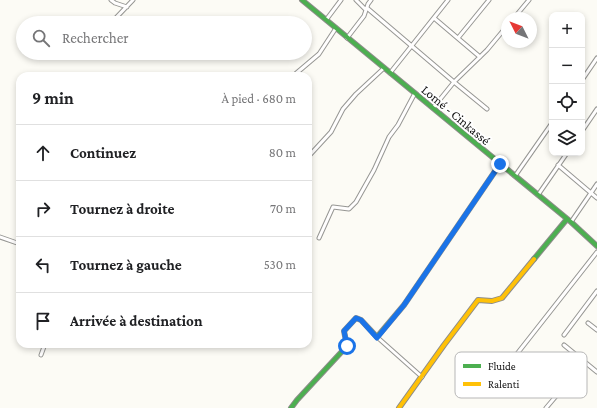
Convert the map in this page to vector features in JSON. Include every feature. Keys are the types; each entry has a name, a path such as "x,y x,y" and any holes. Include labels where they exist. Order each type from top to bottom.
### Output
{"main road":[{"name":"Lomé - Cinkassé","path":"302,0 538,195 597,246"},
{"path":"291,408 347,346 344,331 356,318 361,320 377,338 404,305 500,164"},
{"path":"399,408 478,300 492,301 502,298 569,221"}],"street":[{"path":"111,0 126,7"},
{"path":"118,16 133,0"},
{"path":"326,20 340,0"},
{"path":"356,0 487,109"},
{"path":"348,38 364,16 371,0"},
{"path":"390,73 448,0"},
{"path":"458,38 489,0"},
{"path":"519,12 529,0"},
{"path":"434,18 480,57"},
{"path":"312,60 319,54 336,28"},
{"path":"433,108 454,82 480,57 501,33"},
{"path":"585,76 597,58"},
{"path":"298,72 312,60"},
{"path":"312,152 330,132 343,109 356,94 384,68"},
{"path":"319,238 333,207 349,209 356,202 374,170 389,137 398,125 415,93"},
{"path":"585,127 597,109"},
{"path":"515,176 549,126"},
{"path":"538,195 565,156"},
{"path":"558,165 597,198"},
{"path":"569,221 597,184"},
{"path":"0,237 16,243"},
{"path":"518,352 597,252"},
{"path":"564,335 597,291"},
{"path":"588,323 597,330"},
{"path":"377,338 422,376"},
{"path":"564,345 573,352"},
{"path":"41,355 44,348"},
{"path":"587,364 597,372"},
{"path":"546,408 554,398"}],"traffic: fast":[{"path":"302,0 571,222 597,246"},
{"path":"291,408 347,346 344,331 356,318 361,320 377,337 404,305 500,164"},
{"path":"534,259 567,219"}],"traffic: slow":[{"path":"399,408 478,300 492,301 502,298 534,259"}],"route":[{"path":"347,346 344,331 356,318 361,320 377,338 404,305 500,164"}]}
